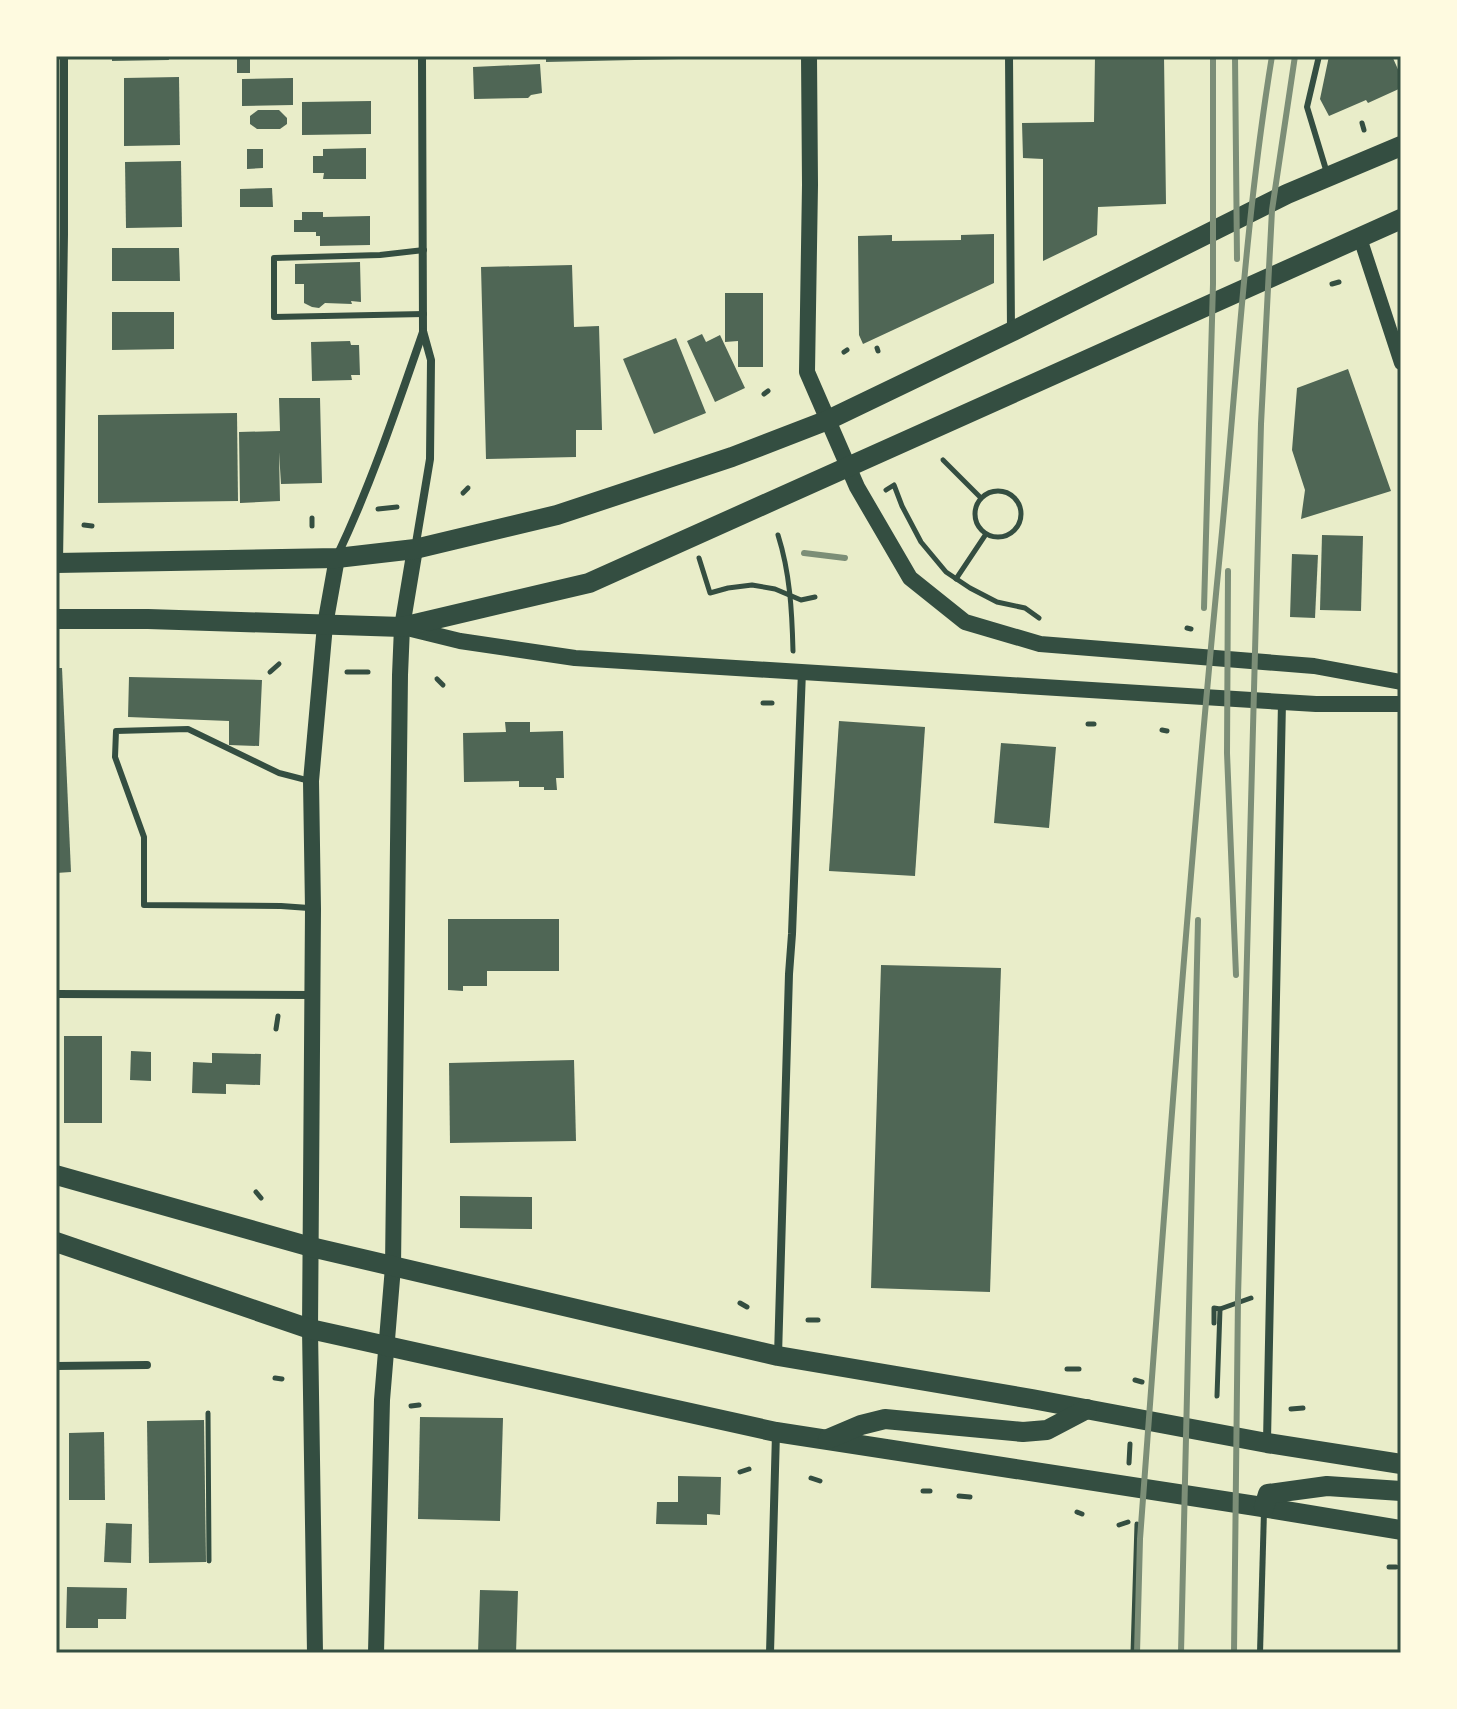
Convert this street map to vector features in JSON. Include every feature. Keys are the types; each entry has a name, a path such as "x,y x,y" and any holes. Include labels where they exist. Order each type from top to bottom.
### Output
{"main road":[{"path":"809,56 807,372 857,487 910,578 965,622 1040,644 1314,666 1401,682"},
{"path":"58,563 337,558 415,549 557,515 732,457 828,420 1287,194 1401,146"},
{"path":"402,627 589,583 1401,219"},
{"path":"376,1653 382,1400 393,1267 402,627 415,549"},
{"path":"315,1653 310,1329 311,781 325,625 337,558"},
{"path":"56,619 402,627 460,641 575,658 797,665 1316,704 1401,704"},
{"path":"56,1175 311,1247 778,1356 1401,1464"},
{"path":"56,1242 310,1329 776,1432 1401,1530"},
{"path":"826,1440 885,1419 1023,1432 1047,1430 1087,1409"},
{"path":"1264,1507 1268,1494 1327,1486 1401,1491"}],"street":[{"path":"58,563 64,56"},
{"path":"337,558 361,506 423,331 422,56"},
{"path":"1009,56 1011,332"},
{"path":"1360,238 1401,363"},
{"path":"415,549 430,459 431,360 423,331"},
{"path":"778,1356 797,665"},
{"path":"1267,1443 1282,701"},
{"path":"56,994 313,995"},
{"path":"56,1366 147,1365"},
{"path":"770,1653 776,1432"}],"lane":[{"path":"1319,56 1307,107 1328,177"},
{"path":"424,250 380,255 274,258 274,317 424,314"},
{"path":"311,781 279,773 188,729 116,731 115,757 144,837 144,905 313,909"},
{"path":"1260,1653 1264,1507"}],"path":[{"path":"943,460 981,498"},
{"path":"884,491 894,485 921,542 946,572 997,602 1025,608 1041,620 1050,621"},
{"path":"1003,492 1016,500 1020,507 1019,523 1009,534 1001,537 986,534 977,524 975,510 981,498 1003,492"},
{"path":"373,509 397,507"},
{"path":"312,518 312,526"},
{"path":"956,579 986,534"},
{"path":"778,535 791,596 797,665"},
{"path":"691,539 710,593 752,585 775,589 801,600 815,597"},
{"path":"270,672 279,664"},
{"path":"347,672 368,672"},
{"path":"437,679 443,685"},
{"path":"763,703 772,703"},
{"path":"276,1029 278,1016"},
{"path":"256,1192 261,1198"},
{"path":"1214,1323 1214,1308 1220,1309 1252,1298"},
{"path":"740,1303 747,1307"},
{"path":"1217,1396 1220,1309"},
{"path":"808,1320 818,1320"},
{"path":"1067,1369 1079,1369"},
{"path":"1135,1380 1142,1382"},
{"path":"411,1406 419,1405"},
{"path":"1291,1409 1303,1408"},
{"path":"208,1413 209,1561"},
{"path":"740,1472 749,1469"},
{"path":"811,1478 820,1481"},
{"path":"959,1496 970,1497"},
{"path":"1119,1525 1128,1522"},
{"path":"1133,1653 1137,1524"}],"building":[{"path":"112,56 168,56 169,60 112,61"},
{"path":"546,56 679,56 679,59 546,62"},
{"path":"1095,56 1164,56 1166,204 1098,207 1097,235 1043,261 1043,159 1023,158 1022,123 1094,122"},
{"path":"1329,56 1392,56 1401,76 1401,88 1329,116 1320,99"},
{"path":"250,57 250,73 237,73 237,58"},
{"path":"540,64 542,93 528,98 474,99 473,67"},
{"path":"179,77 180,145 124,146 124,78"},
{"path":"293,78 293,105 242,106 242,79"},
{"path":"371,101 371,134 302,135 302,102"},
{"path":"258,110 279,110 287,118 287,124 280,129 257,129 250,124 250,116"},
{"path":"366,148 366,179 323,179 324,173 313,173 313,156 323,156 323,149"},
{"path":"247,149 263,149 263,168 247,169"},
{"path":"181,161 182,227 126,228 125,162"},
{"path":"272,188 273,207 240,207 240,189"},
{"path":"302,212 323,212 323,217 370,216 370,245 320,246 320,236 316,236 316,232 294,232 294,220 302,220"},
{"path":"994,234 994,283 863,344 859,335 858,236 892,235 892,241 961,240 961,235"},
{"path":"112,248 179,248 180,281 112,281"},
{"path":"360,262 361,302 325,303 319,308 304,303 304,284 295,284 295,264"},
{"path":"572,265 574,327 599,326 602,430 576,430 576,457 486,459 481,267"},
{"path":"725,293 763,293 763,367 738,367 738,341 725,342"},
{"path":"112,312 174,312 174,349 112,350"},
{"path":"702,334 706,342 720,335 745,388 715,402 687,341"},
{"path":"676,338 706,413 654,434 623,359"},
{"path":"350,341 351,345 359,345 360,375 351,375 352,380 312,381 311,342"},
{"path":"1348,369 1391,491 1301,519 1305,490 1292,450 1297,388"},
{"path":"279,398 320,398 322,483 281,484 279,452 280,501 240,503 239,432 280,431"},
{"path":"237,413 238,501 98,503 98,415"},
{"path":"1322,535 1363,536 1361,611 1320,610"},
{"path":"1292,554 1318,555 1315,618 1290,617"},
{"path":"56,668 62,668 71,872 56,873"},
{"path":"129,677 262,680 259,746 229,745 229,721 128,717"},
{"path":"839,721 925,727 915,876 829,871"},
{"path":"505,722 530,722 530,732 563,731 564,778 556,778 557,790 519,787 519,781 464,782 463,733 506,732"},
{"path":"1001,743 1056,747 1049,828 994,823"},
{"path":"448,919 559,919 559,971 487,971 487,986 463,986 463,991 448,990"},
{"path":"881,965 1001,968 990,1292 871,1288"},
{"path":"64,1036 102,1036 102,1123 64,1123"},
{"path":"131,1051 151,1052 151,1081 130,1080"},
{"path":"212,1053 261,1054 260,1085 226,1084 226,1094 192,1093 193,1062 212,1063"},
{"path":"574,1060 576,1141 450,1143 449,1063"},
{"path":"460,1196 532,1197 532,1229 460,1228"},
{"path":"420,1417 503,1418 500,1521 418,1519"},
{"path":"204,1420 206,1562 149,1563 147,1421"},
{"path":"104,1432 105,1500 69,1500 69,1433"},
{"path":"678,1476 721,1477 720,1515 707,1514 707,1525 656,1524 657,1502 678,1502"},
{"path":"106,1523 132,1524 131,1563 104,1562"},
{"path":"67,1587 127,1588 126,1619 98,1619 98,1628 66,1628"},
{"path":"480,1590 518,1591 516,1653 478,1653"}],"railway":[{"path":"1204,608 1213,284 1213,56"},
{"path":"1235,56 1237,259"},
{"path":"1137,1653 1140,1539 1188,909 1249,234 1272,56"},
{"path":"1234,1653 1238,1298 1261,424 1272,210 1295,56"},
{"path":"804,553 845,558"},
{"path":"1228,571 1227,753 1236,975"},
{"path":"1181,1653 1198,920"}]}
